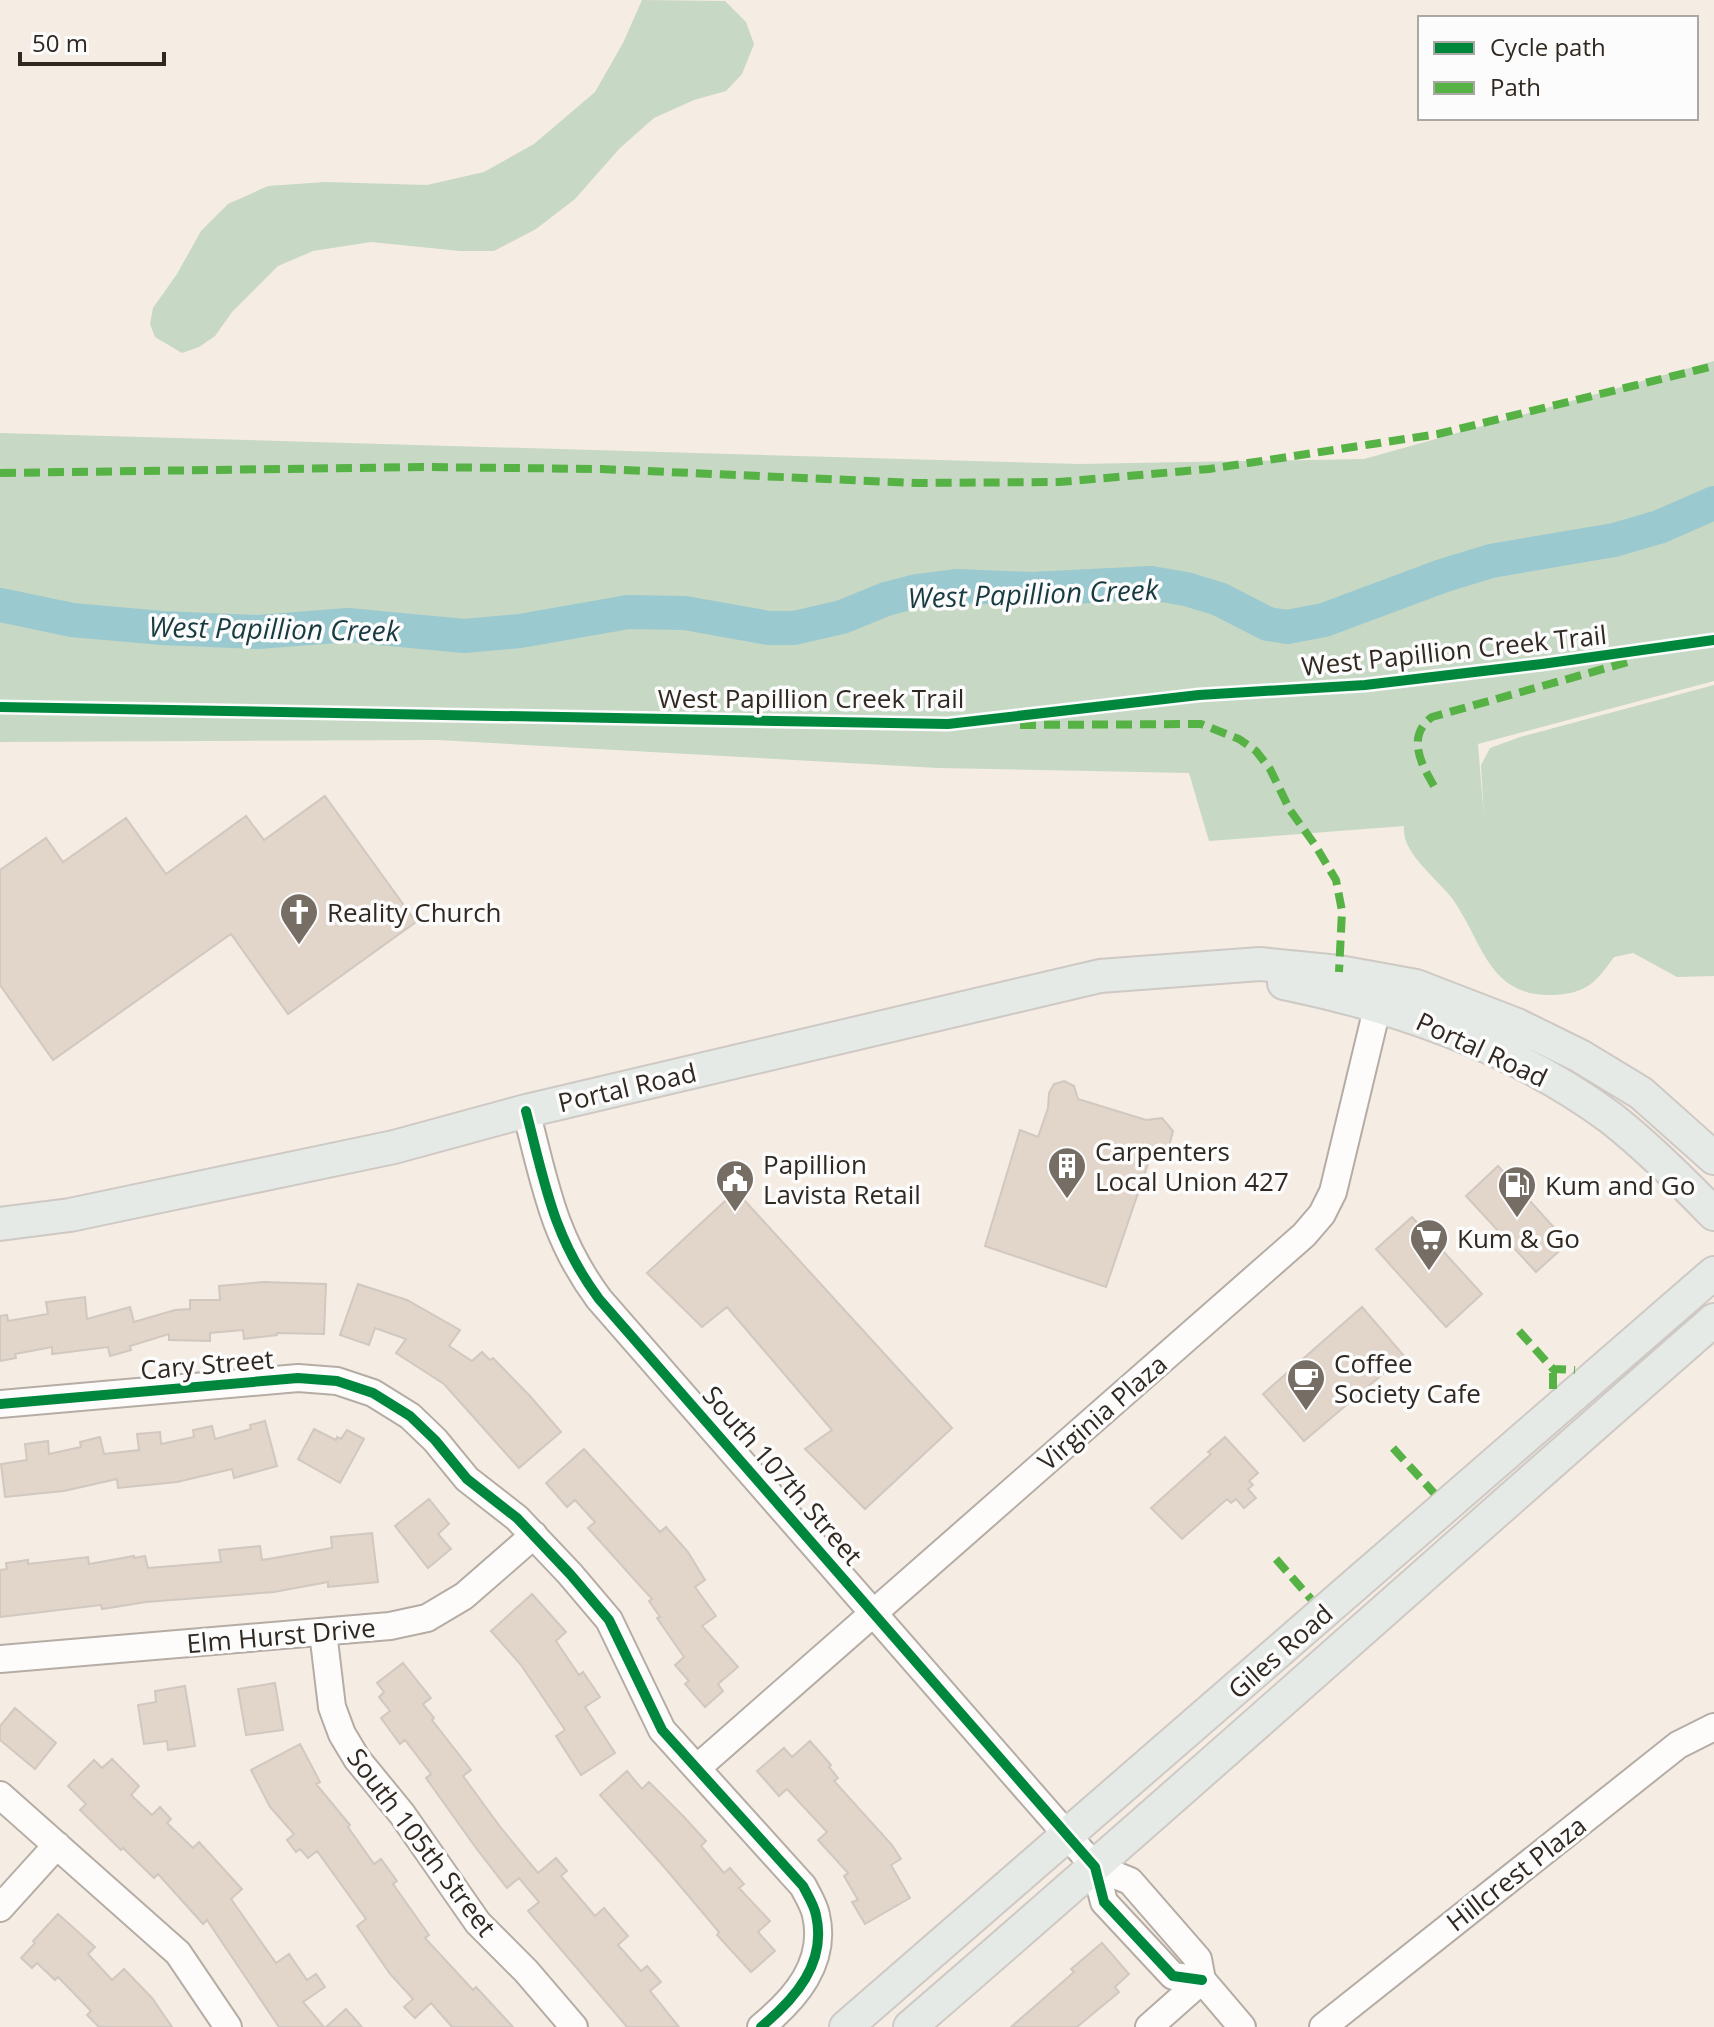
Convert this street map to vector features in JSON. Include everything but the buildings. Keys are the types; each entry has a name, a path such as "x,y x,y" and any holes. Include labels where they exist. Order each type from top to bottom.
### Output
{"main road":[{"name":"Portal Road","path":"0,1224 70,1215 379,1150 526,1111 1100,976 1260,964 1339,972 1425,1020 1482,1043 1570,1091 1650,1150 1714,1214"},
{"name":"Portal Road","path":"1380,993 1416,986 1468,1004 1580,1056 1641,1093 1714,1158"},
{"name":"Giles Road","path":"846,2027 1714,1273"},
{"name":"Giles Road","path":"910,2027 1714,1320"}],"street":[{"name":"Virginia Plaza","path":"697,1768 1292,1245 1322,1214 1333,1192 1380,993"},
{"name":"South 107th Street","path":"526,1111 553,1218 579,1272 599,1299 1095,1867"},
{"name":"Cary Street","path":"0,1404 298,1378 337,1381 373,1393 410,1416 435,1440 467,1479 534,1535 609,1620 662,1730 803,1886 816,1913 818,1934 813,1963 802,1986 761,2027"},
{"name":"Elm Hurst Drive","path":"0,1659 390,1626 427,1618 464,1596 534,1535"},
{"name":"South 105th Street","path":"323,1632 332,1707 342,1734 357,1759 402,1814 478,1923 526,1971 574,2027"},
{"name":"Hillcrest Plaza","path":"1323,2027 1678,1745 1714,1727"},
{"path":"0,1795 178,1953 228,2027"},
{"path":"0,1908 57,1845"},
{"path":"1095,1867 1104,1902 1173,1976 1202,1980 1242,2027"},
{"path":"1149,2027 1202,1980"}],"green space":[{"path":"642,0 725,1 746,22 754,44 742,74 726,91 694,100 654,118 620,148 575,199 536,229 494,251 460,251 371,242 313,251 278,266 232,312 215,336 199,347 182,353 155,337 150,324 153,308 201,231 228,204 268,186 325,182 427,185 484,172 534,144 595,92 623,43"},
{"path":"1714,361 1714,681 1478,744 1484,819 1481,765 1490,748 1520,737 1714,685 1714,976 1677,977 1633,953 1614,957 1590,985 1575,992 1533,994 1516,988 1491,966 1454,901 1408,846 1404,826 1209,841 1189,773 938,768 438,740 0,742 0,433 1079,464 1364,459"}],"waterway":[{"name":"West Papillion Creek","path":"0,605 72,620 162,628 258,632 348,625 464,636 520,631 628,612 685,613 769,628 794,628 842,617 886,599 956,586 1032,589 1151,583 1219,599 1268,624 1287,627 1324,620 1491,561 1614,540 1659,527 1714,503"}],"marked path":[{"path":"0,473 422,467 601,469 916,483 1059,482 1209,469 1438,434 1714,366"},
{"path":"1434,786 1418,750 1420,733 1432,717 1628,662"},
{"path":"1020,725 1201,724 1239,739 1256,751 1270,769 1290,810 1336,880 1342,911 1339,972"},
{"path":"1519,1331 1553,1369 1575,1370"},
{"path":"1553,1369 1553,1389"},
{"path":"1393,1448 1434,1493"},
{"path":"1276,1559 1311,1599"}],"cycle path":[{"name":"West Papillion Creek Trail","path":"0,707 948,724 1199,695 1365,685 1714,640"},
{"path":"526,1111 552,1209 571,1254 599,1299 1095,1867 1104,1902 1173,1976 1202,1980"},
{"path":"0,1404 298,1378 337,1381 373,1393 410,1416 435,1440 467,1479 517,1518 609,1620 662,1730 803,1886 815,1911 817,1949 796,1992 761,2027"}],"place":[{"name":"Reality Church","path":"299,946"},
{"name":"Carpenters Local Union 427","path":"1067,1200"},
{"name":"Papillion Lavista Retail","path":"735,1213"},
{"name":"Kum and Go","path":"1517,1219"},
{"name":"Kum & Go","path":"1429,1272"},
{"name":"Coffee Society Cafe","path":"1306,1412"}]}
